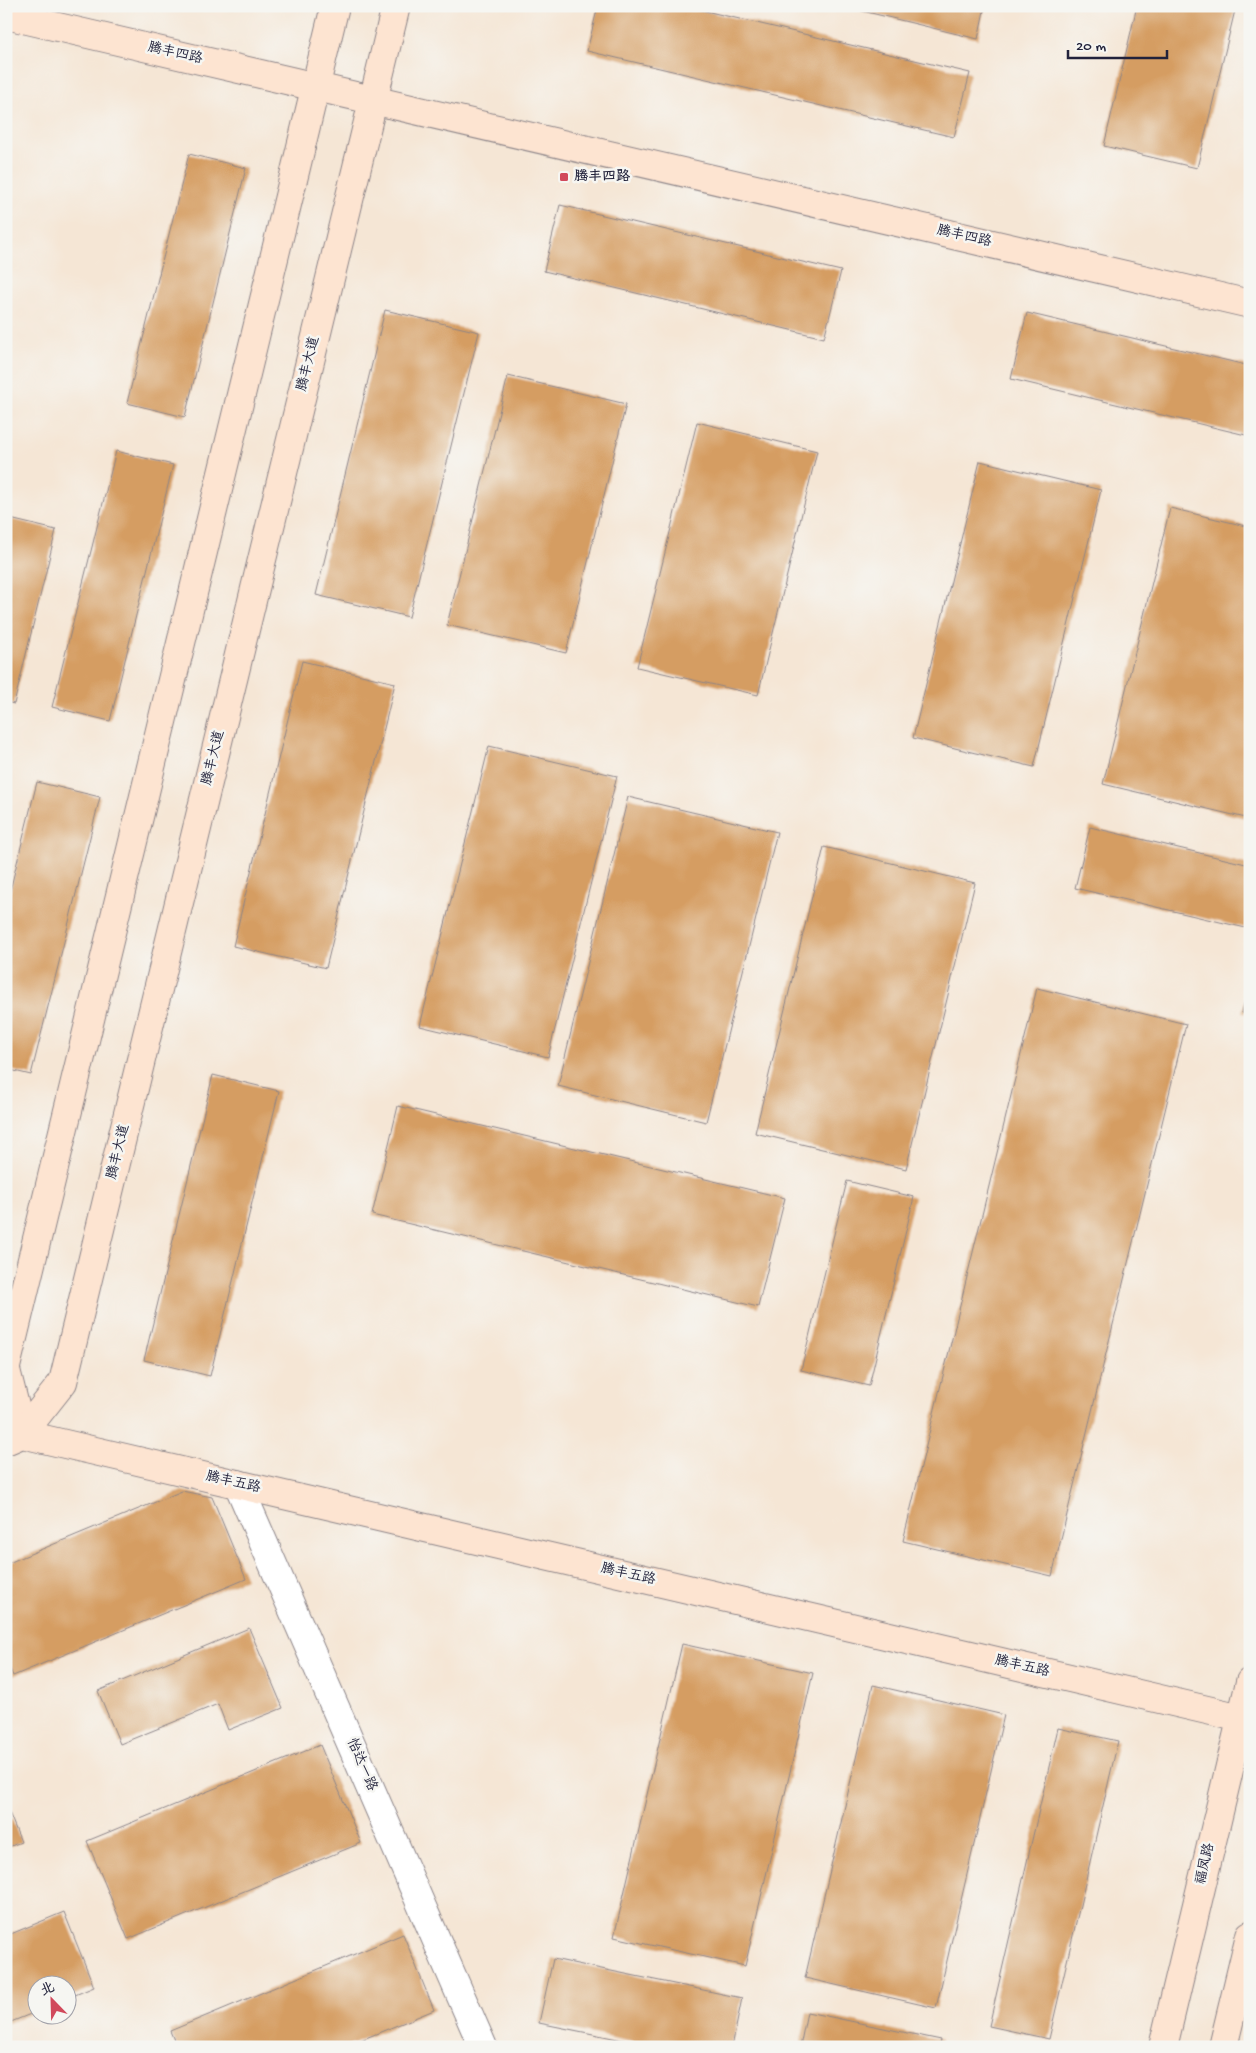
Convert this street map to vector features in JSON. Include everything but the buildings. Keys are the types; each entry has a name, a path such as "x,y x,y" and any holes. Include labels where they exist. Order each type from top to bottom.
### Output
{"street":[{"path":"14,1437 6,1369 335,6"},
{"name":"腾丰大道","path":"14,1437 63,1382 396,6"},
{"name":"腾丰四路","path":"6,14 1250,304"},
{"name":"腾丰五路","path":"14,1437 238,1484 1246,1719"},
{"name":"怡达一路","path":"238,1484 483,2047"},
{"name":"福凤路","path":"1163,2047 1246,1719 1250,1682"},
{"path":"1223,2047 1250,1934"}],"place":[{"name":"腾丰四路","path":"564,177"}]}
